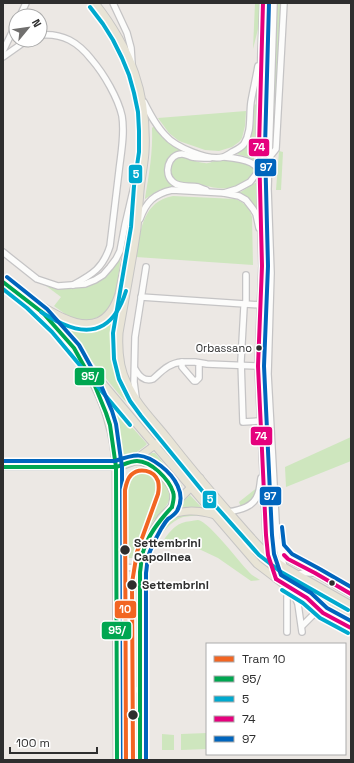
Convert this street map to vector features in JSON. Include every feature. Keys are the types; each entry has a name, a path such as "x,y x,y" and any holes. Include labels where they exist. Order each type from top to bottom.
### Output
{"main road":[{"path":"26,299 72,322 92,324 107,317 116,303 119,294 144,167 146,136 145,121 142,100 133,66 115,30 95,3"},
{"path":"140,190 137,227 119,333 118,350 122,372 132,393 175,448 260,548 284,567 351,605"},
{"path":"3,282 42,313 74,348 154,445 257,564 291,589 307,598 323,603 351,618"},
{"path":"74,348 95,386 106,413 110,425 116,467 117,760"},
{"path":"132,462 154,445 162,441 175,448"},
{"path":"116,467 138,461 160,473 174,491 172,507"},
{"path":"140,760 140,568 142,556 151,534 161,518 200,478"},
{"path":"161,518 185,510 204,512 215,516"}],"street":[{"path":"114,3 127,33 131,48 133,66"},
{"path":"263,3 259,147 262,242 258,366 268,555 276,579"},
{"path":"274,3 268,189 271,272 268,374 277,539 291,589 298,604 302,629 313,615 323,613"},
{"path":"224,193 237,189 250,182 276,149 284,3"},
{"path":"48,34 61,36 71,40 90,56 98,66 112,90 122,119 122,144 110,246 107,255 97,270 90,276 73,285"},
{"path":"3,50 8,40"},
{"path":"3,57 16,48"},
{"path":"223,157 240,148 246,138 249,127 251,102 261,52"},
{"path":"142,100 160,129 174,143 192,152 213,157"},
{"path":"3,252 37,279 58,286 85,284 103,275 116,259 120,251 146,136"},
{"path":"210,192 198,187 176,184 172,182 168,176 168,163 177,155 182,154 202,159 223,157 250,161 260,171 268,189"},
{"path":"137,227 147,204 152,199 165,192 172,190 224,193 239,196 251,205 256,214 262,242"},
{"path":"136,400 134,382 134,337 146,267"},
{"path":"246,275 241,366 243,422 260,421"},
{"path":"141,297 260,305"},
{"path":"134,368 140,377 150,380 175,362 258,366"},
{"path":"182,362 182,367 194,381 199,378 199,362"},
{"path":"3,467 116,467"},
{"path":"228,512 243,508 254,501 258,495 263,472"},
{"path":"268,555 277,539"},
{"path":"238,542 256,552 268,555"},
{"path":"278,546 288,559 351,594"},
{"path":"116,567 140,568"},
{"path":"287,632 287,597 298,575 304,572 315,573"},
{"path":"307,598 323,613 351,628"},
{"path":"117,689 140,690"}],"green space":[{"path":"255,3 260,3 259,25 253,49"},
{"path":"266,3 271,3 267,148 262,148 263,81"},
{"path":"277,3 282,3 277,95 274,103"},
{"path":"255,104 254,160 237,154 245,147 251,136"},
{"path":"246,111 245,126 242,138 232,147 219,151 205,150 179,141 169,133 158,118"},
{"path":"153,127 155,127 169,143 183,152 167,163 174,186 159,190 145,199 152,146"},
{"path":"279,151 283,152 281,190 276,190"},
{"path":"184,157 202,163 210,163 217,160 239,161 251,166 255,169 255,171 250,178 242,184 228,188 180,184 172,178 170,172 175,159"},
{"path":"255,183 256,208 248,198 239,193"},
{"path":"173,196 235,199 244,204 250,211 252,217 253,265 136,257 139,237 149,211 155,204 163,199"},
{"path":"121,255 114,298 109,309 104,314 91,320 80,320 70,317 54,306 61,297 45,285 69,288 89,285 106,275"},
{"path":"264,258 266,259 266,281 264,369 270,513 268,513 261,367"},
{"path":"110,319 114,320 111,343 113,363 118,381 127,403 67,331 70,325 90,326 100,324"},
{"path":"114,407 147,444 126,460 122,460 121,457 119,433 112,408"},
{"path":"351,437 351,461 286,487 285,467"},
{"path":"152,453 155,453 182,486 180,491 176,491 148,460 148,457"},
{"path":"137,467 146,468 158,476 169,490 170,498 165,507 153,521 144,539 138,558 122,558 122,482 129,472"},
{"path":"258,487 252,500 241,507 239,502"},
{"path":"190,495 203,509 192,507 175,509"},
{"path":"187,514 199,515 178,519 162,533 154,547 151,546 161,529 168,521"},
{"path":"198,520 210,528 247,570 260,580 251,581 218,558 182,541 175,540 166,543 160,549 165,538 175,527 184,522"},
{"path":"311,589 351,610 351,614 310,592"},
{"path":"206,733 206,749 181,750 181,734"},
{"path":"162,734 174,735 174,750 162,750"}],"tram line":[{"name":"10","path":"126,760 125,490 131,475 142,470 150,472 156,477 159,489 137,552 132,583 133,760"}],"transit line":[{"name":"74","path":"263,3 259,147 262,266 258,366 266,535 268,555 276,579"},
{"name":"97","path":"269,3 265,147 268,266 264,366 274,554 281,575 311,593 327,608 351,621"},
{"name":"5","path":"90,7 103,24 122,58 129,75 138,112 139,152 134,186 131,227 113,333 114,359 119,379 130,401 141,416 204,493 259,555 281,572 348,610"},
{"name":"97","path":"7,277 47,309 79,345 100,383 116,424 122,467 123,760"},
{"name":"95/","path":"3,282 43,313 74,348 95,386 110,425 116,467 117,760"},
{"name":"5","path":"3,289 27,308 52,332 130,425"},
{"name":"5","path":"41,312 63,324 75,328 86,330 95,329 104,325 117,312 126,291"},
{"name":"97","path":"3,461 115,461 128,457 144,456 155,461 166,470 178,486 181,498 180,505 176,512 167,520 161,529 152,546 147,561 146,760"},
{"name":"95/","path":"3,467 116,467 137,461 142,462 153,467 164,476 174,494 172,507"},
{"name":"95/","path":"140,760 141,560 150,536 172,507"},
{"name":"97","path":"282,527 284,545 292,554 351,587"},
{"name":"74","path":"284,555 288,559 351,594"},
{"name":"74","path":"276,579 307,598 323,613 351,628"},
{"name":"5","path":"282,590 303,603 320,618 348,633"}],"place":[{"name":"Orbassano","path":"259,348"},
{"name":"Settembrini Capolinea","path":"125,550"},
{"name":"Settembrini","path":"132,585"}]}
